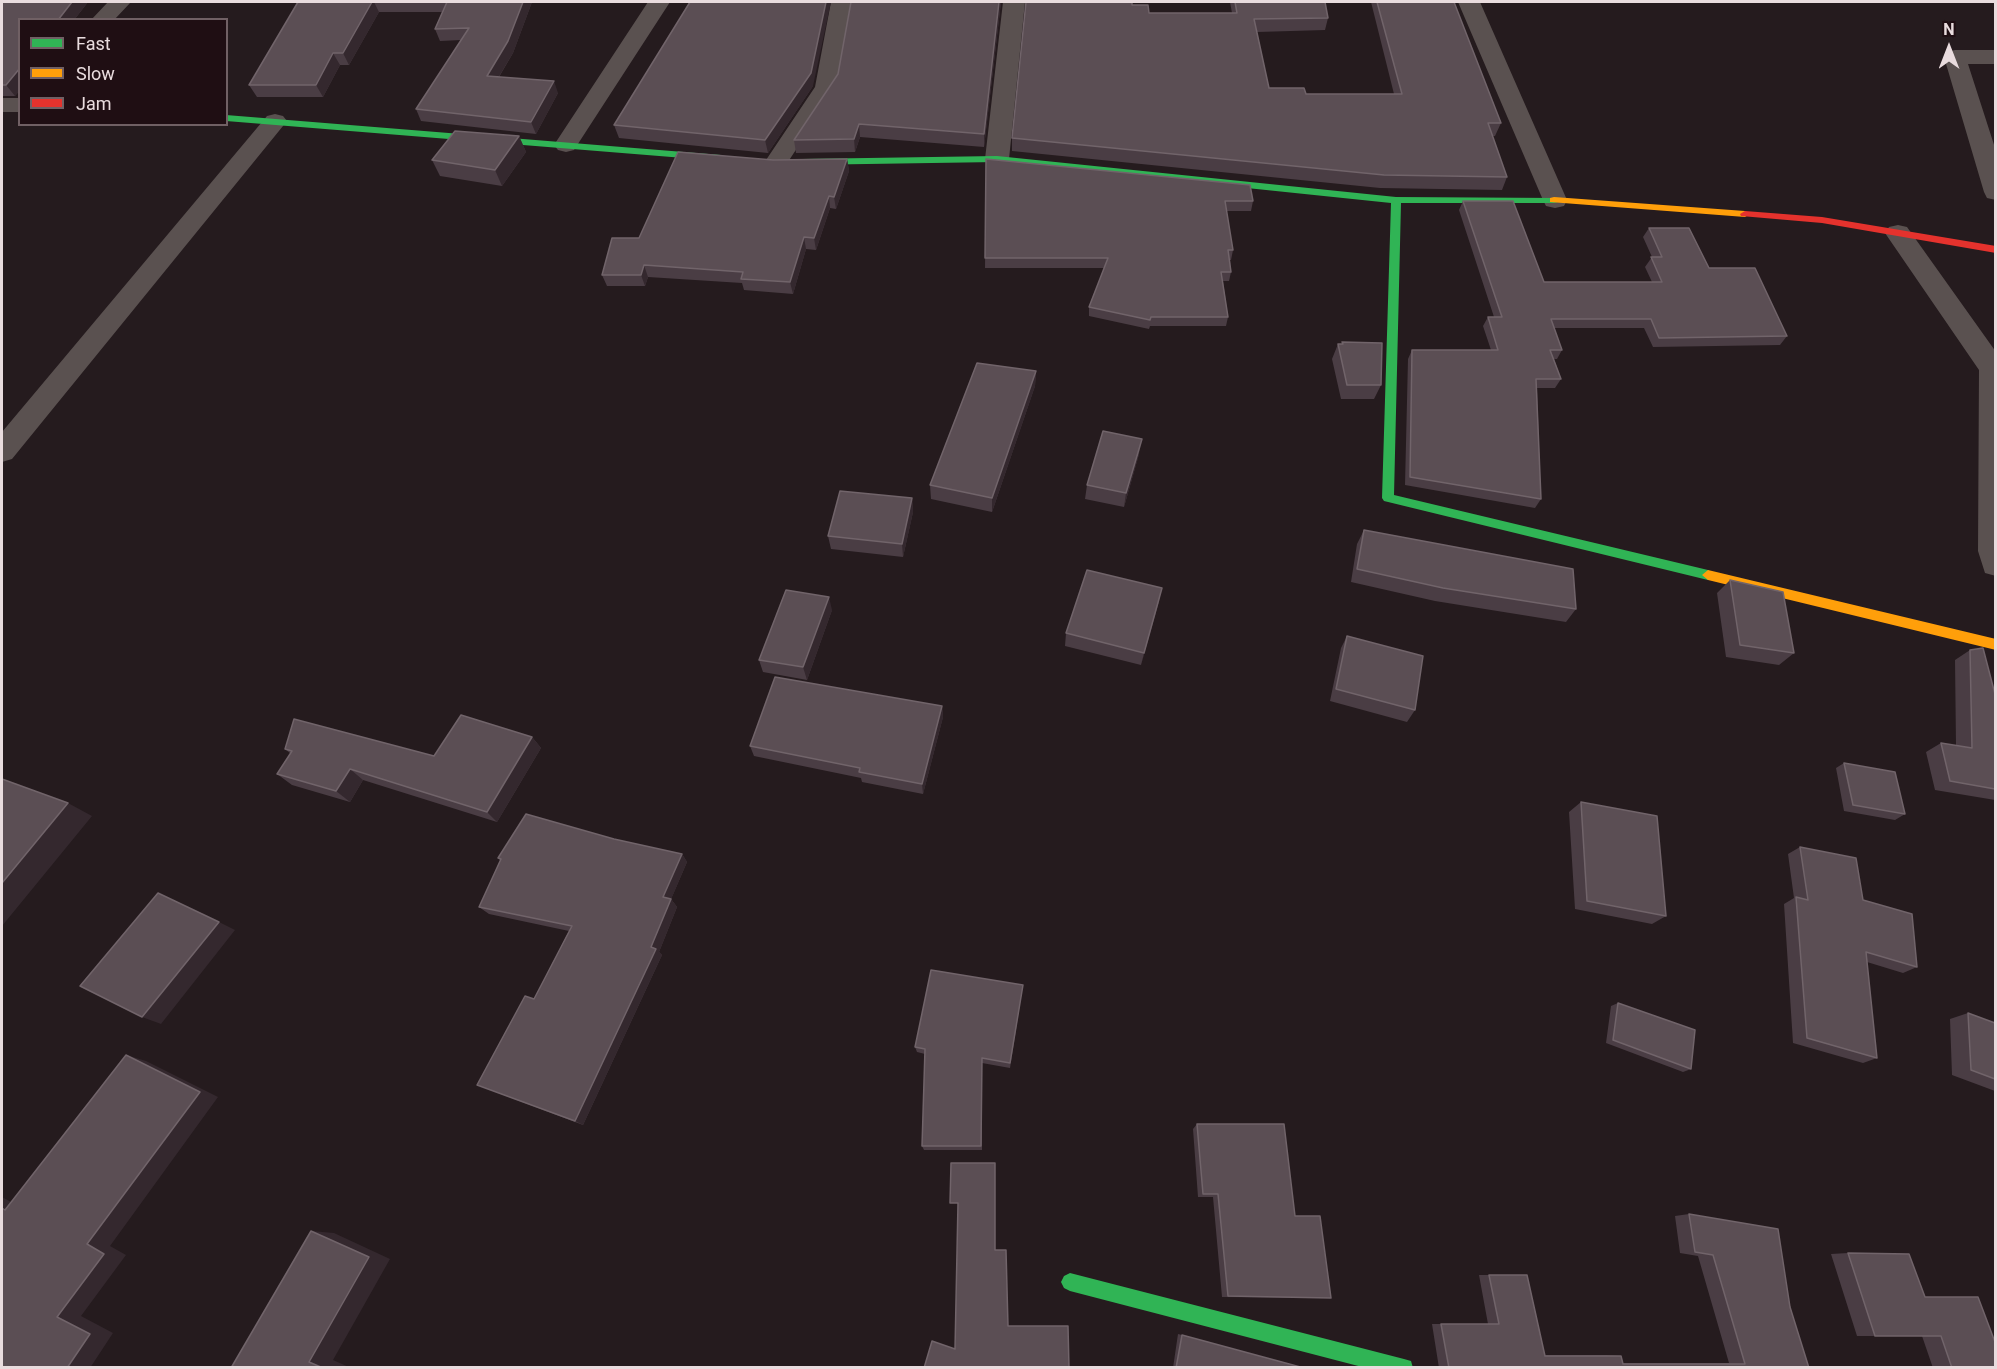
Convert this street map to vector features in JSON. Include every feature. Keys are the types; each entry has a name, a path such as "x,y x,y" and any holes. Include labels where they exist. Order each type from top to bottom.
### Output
{"street":[{"path":"103,18 120,2"},
{"path":"566,145 659,2"},
{"path":"770,162 826,87 842,2"},
{"path":"997,159 1014,2"},
{"path":"1469,2 1555,200"},
{"path":"1995,57 1955,57 1995,192"},
{"path":"2,105 18,105"},
{"path":"228,118 741,160"},
{"path":"2,451 275,121"},
{"path":"770,162 997,159 1396,200 1555,200 1822,220 1995,250"},
{"path":"1396,200 1388,498 1995,645"},
{"path":"1898,233 1993,369 1993,551 1995,564"},
{"path":"1070,1282 1404,1368"}],"building":[{"path":"2,2 72,2 60,18 18,18 18,70 6,85 2,85"},
{"path":"298,2 372,2 343,53 333,53 316,85 249,85"},
{"path":"447,2 523,2 508,41 487,76 554,81 531,122 416,109 469,28 435,29"},
{"path":"690,2 826,2 811,73 765,140 614,125"},
{"path":"851,2 999,2 984,134 859,124 854,139 794,140 838,74"},
{"path":"1026,2 1132,2 1132,5 1148,5 1149,13 1237,13 1235,2 1325,2 1328,18 1254,19 1269,88 1304,88 1306,94 1402,94 1377,2 1454,2 1501,123 1488,123 1507,177 1384,175 1012,138"},
{"path":"455,131 519,136 495,170 432,160"},
{"path":"678,152 773,160 847,159 834,197 829,196 814,238 804,237 790,282 741,279 743,272 644,265 641,275 602,275 612,238 639,238"},
{"path":"986,159 1250,185 1253,201 1225,201 1233,250 1228,250 1231,272 1221,272 1228,317 1151,317 1150,320 1089,307 1108,258 985,258"},
{"path":"1463,201 1513,201 1544,282 1662,282 1651,257 1662,257 1649,228 1689,228 1709,268 1755,268 1787,336 1659,338 1651,319 1551,319 1562,350 1550,350 1561,379 1536,379 1541,499 1410,477 1412,350 1498,350 1488,317 1502,317"},
{"path":"1342,342 1382,343 1381,385 1347,385 1338,344 1343,344"},
{"path":"977,363 1036,371 992,498 930,485"},
{"path":"1103,431 1142,439 1126,493 1087,485"},
{"path":"840,491 912,498 902,544 828,536"},
{"path":"1364,530 1573,569 1576,609 1443,588 1357,569"},
{"path":"1087,570 1162,588 1144,653 1066,633"},
{"path":"1730,580 1783,592 1794,653 1740,645"},
{"path":"786,590 829,597 803,667 759,660"},
{"path":"1347,636 1423,656 1415,710 1336,689"},
{"path":"1983,648 1995,694 1995,789 1950,781 1941,743 1972,748 1970,650"},
{"path":"775,677 942,706 922,784 859,772 860,768 750,746"},
{"path":"461,715 532,737 487,812 350,769 336,791 277,774 292,751 285,749 294,719 434,756"},
{"path":"1844,763 1895,772 1905,814 1853,805"},
{"path":"2,779 68,803 2,883"},
{"path":"1581,802 1657,816 1666,916 1587,901"},
{"path":"526,814 614,839 682,854 663,897 671,899 651,947 656,949 575,1121 477,1085 525,996 534,999 572,926 479,907 501,859 498,858"},
{"path":"1800,847 1856,858 1863,900 1912,914 1917,967 1866,952 1877,1058 1807,1038 1796,897 1808,900"},
{"path":"158,893 219,922 142,1017 80,986"},
{"path":"931,970 1023,985 1010,1063 982,1058 981,1146 922,1146 925,1049 915,1047"},
{"path":"1618,1003 1695,1030 1691,1069 1613,1040"},
{"path":"1968,1013 1995,1023 1995,1079 1971,1070"},
{"path":"126,1055 200,1092 87,1244 104,1254 57,1317 90,1334 67,1368 2,1368 2,1208 5,1210"},
{"path":"1197,1124 1284,1124 1295,1216 1320,1216 1331,1298 1228,1296 1218,1194 1203,1194"},
{"path":"951,1163 995,1163 995,1250 1006,1250 1008,1326 1068,1326 1069,1368 924,1368 932,1341 955,1349 958,1203 950,1203"},
{"path":"1689,1214 1778,1229 1790,1307 1809,1368 1449,1368 1441,1324 1499,1324 1489,1275 1527,1275 1545,1356 1621,1356 1623,1364 1745,1364 1713,1255 1695,1252"},
{"path":"311,1231 369,1257 309,1362 323,1368 231,1368"},
{"path":"1848,1253 1909,1254 1925,1297 1978,1297 1995,1342 1995,1368 1952,1368 1941,1336 1875,1336"},
{"path":"1182,1335 1304,1368 1176,1368"}],"traffic: fast":[{"path":"228,118 721,158"},
{"path":"802,162 997,159 1396,200 1554,200"},
{"path":"1396,200 1388,498 1708,575"},
{"path":"1070,1282 1404,1368"}],"traffic: slow":[{"path":"1554,200 1745,214"},
{"path":"1708,575 1996,645"}],"traffic: jam":[{"path":"1745,214 1822,220 1996,250"}]}
